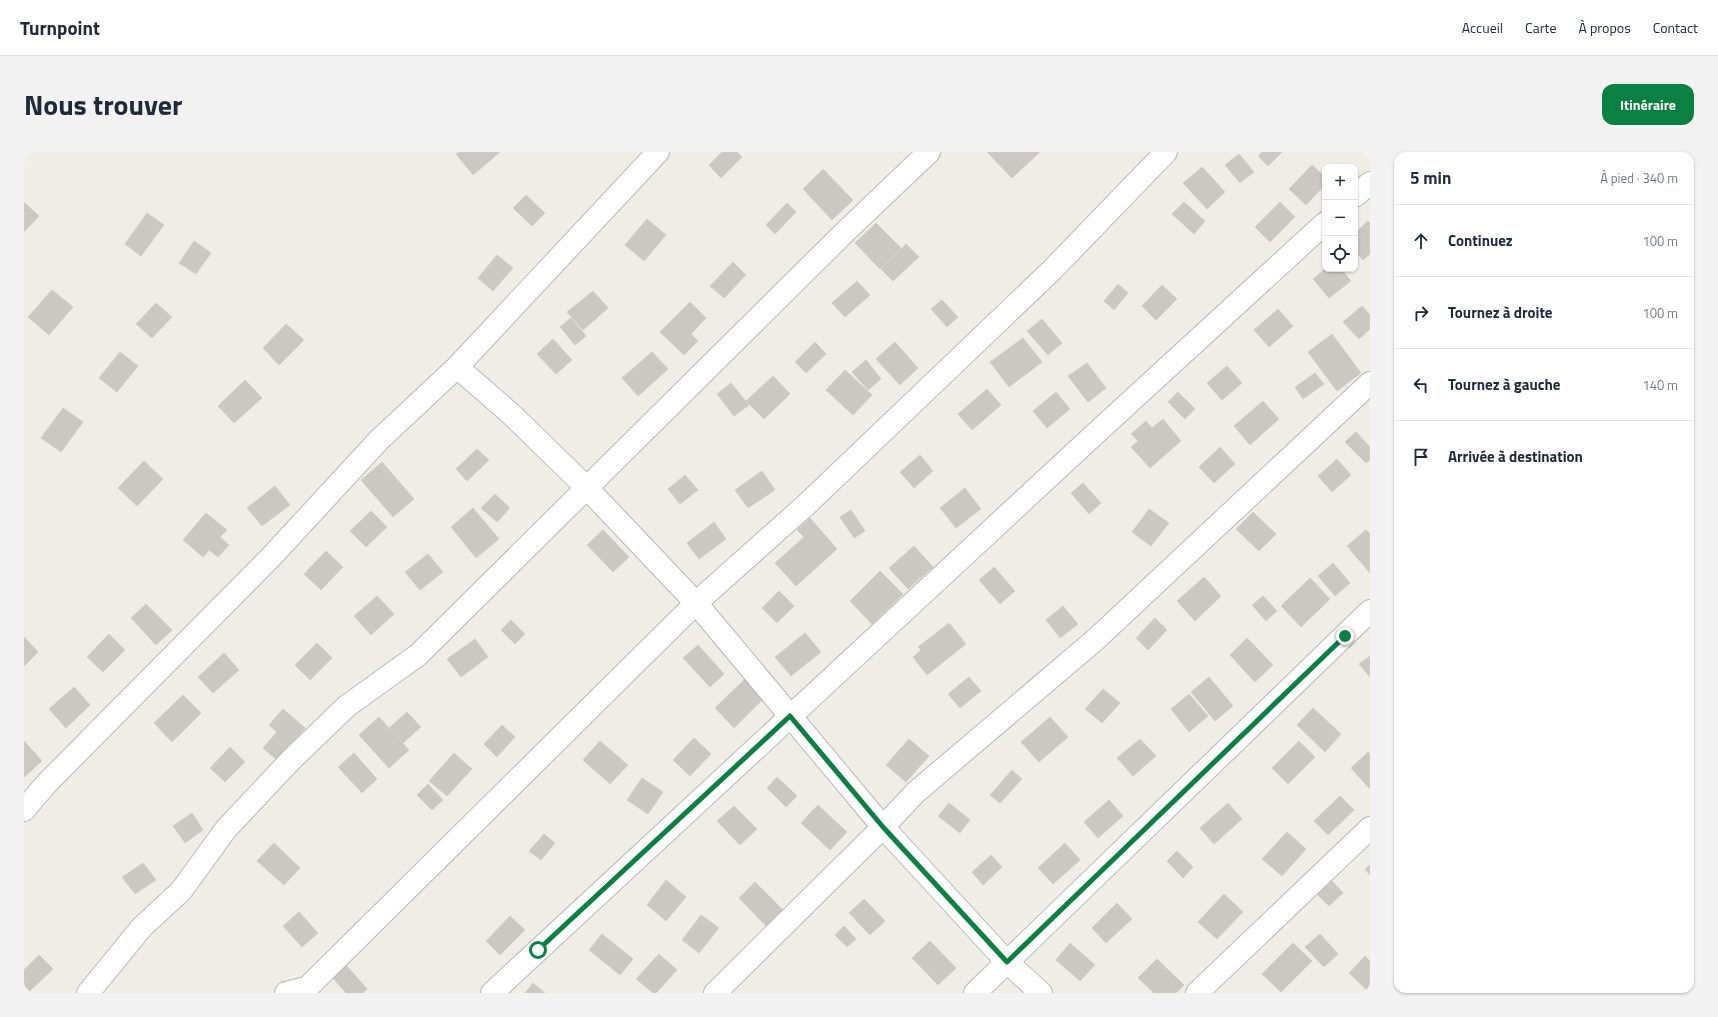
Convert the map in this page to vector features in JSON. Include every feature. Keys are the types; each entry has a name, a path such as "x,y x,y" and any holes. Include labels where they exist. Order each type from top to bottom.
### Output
{"street":[{"path":"24,810 47,783 271,557 379,440 458,367 658,152"},
{"path":"88,993 142,927 181,891 226,829 291,760 348,706 418,655 845,232 929,152"},
{"path":"286,993 307,988 696,603 807,504 1046,276 1166,152"},
{"path":"1358,193 1370,183"},
{"path":"492,993 1100,428 1322,226"},
{"path":"458,367 511,414 587,488 696,603 883,827 1007,962 1041,993"},
{"path":"715,993 883,827 916,792 1095,640 1370,383"},
{"path":"975,993 1370,611"},
{"path":"1197,993 1370,828"}],"building":[{"path":"459,152 500,152 473,175 456,154"},
{"path":"722,152 737,152 742,157 721,178 709,165"},
{"path":"987,152 1040,152 1012,178"},
{"path":"1262,152 1282,152 1268,166 1258,156"},
{"path":"1239,154 1254,172 1240,183 1225,165"},
{"path":"1312,165 1322,174 1322,188 1306,205 1289,189"},
{"path":"1202,167 1225,192 1207,209 1183,183"},
{"path":"823,169 853,200 832,220 803,189"},
{"path":"526,195 545,213 532,226 513,208"},
{"path":"24,202 39,216 24,232"},
{"path":"1184,202 1205,221 1194,234 1172,214"},
{"path":"1280,202 1295,217 1270,242 1255,227"},
{"path":"787,203 796,212 775,234 766,225"},
{"path":"147,213 164,225 141,256 125,244"},
{"path":"647,219 666,235 644,261 625,245"},
{"path":"1368,221 1370,223 1370,254 1363,260 1358,254 1358,230"},
{"path":"876,223 901,248 880,269 855,243"},
{"path":"194,241 211,253 196,274 179,263"},
{"path":"906,244 919,257 893,281 881,269"},
{"path":"497,255 513,268 493,291 478,278"},
{"path":"733,262 746,275 724,298 710,286"},
{"path":"1322,272 1344,272 1351,281 1329,298 1313,279"},
{"path":"857,281 870,295 845,317 832,303"},
{"path":"1118,284 1128,293 1114,310 1104,301"},
{"path":"1162,285 1177,299 1156,320 1142,306"},
{"path":"52,290 73,307 49,335 28,317"},
{"path":"593,291 608,308 583,330 567,312"},
{"path":"942,300 958,317 947,327 931,309"},
{"path":"690,302 706,318 691,334 698,341 684,355 660,332"},
{"path":"156,303 172,317 152,338 136,324"},
{"path":"1362,306 1370,315 1370,329 1359,339 1343,322"},
{"path":"1278,309 1293,326 1269,347 1254,330"},
{"path":"571,318 586,336 575,345 560,327"},
{"path":"1042,319 1062,343 1048,355 1027,331"},
{"path":"286,324 304,340 279,365 263,348"},
{"path":"1332,334 1361,373 1337,391 1308,352"},
{"path":"1023,338 1042,362 1009,387 990,362"},
{"path":"553,339 572,360 556,374 537,354"},
{"path":"815,342 826,354 806,373 795,362"},
{"path":"895,342 918,368 900,385 876,359"},
{"path":"120,352 138,366 117,392 99,378"},
{"path":"652,352 668,369 638,396 622,378"},
{"path":"866,360 881,379 868,390 852,372"},
{"path":"1087,363 1106,388 1088,402 1068,376"},
{"path":"1227,366 1242,383 1222,400 1207,383"},
{"path":"845,370 872,395 853,415 826,390"},
{"path":"1315,373 1324,384 1303,399 1295,387"},
{"path":"773,376 790,394 764,419 746,401"},
{"path":"245,380 262,398 234,423 218,406"},
{"path":"731,383 749,405 734,416 717,394"},
{"path":"987,389 1001,405 972,430 958,414"},
{"path":"1056,392 1070,409 1047,428 1033,411"},
{"path":"1178,392 1195,409 1185,419 1168,402"},
{"path":"1263,401 1279,419 1250,445 1234,426"},
{"path":"63,408 83,422 61,452 41,438"},
{"path":"1163,419 1181,441 1150,468 1131,447 1138,441 1131,434 1146,421 1152,428"},
{"path":"1356,432 1370,447 1370,460 1366,463 1345,442"},
{"path":"1220,447 1235,464 1214,483 1199,467"},
{"path":"477,449 489,460 467,481 456,469"},
{"path":"920,455 933,471 914,488 900,472"},
{"path":"1337,459 1351,475 1332,492 1318,476"},
{"path":"144,461 163,479 137,506 118,488"},
{"path":"382,462 414,499 393,517 361,480"},
{"path":"762,471 775,490 748,508 735,490"},
{"path":"685,475 698,490 680,504 668,489"},
{"path":"1083,483 1101,503 1089,514 1071,493"},
{"path":"275,486 290,505 262,526 247,508"},
{"path":"965,488 981,509 956,528 940,508"},
{"path":"495,494 510,508 497,522 481,508"},
{"path":"473,508 499,539 476,558 451,527"},
{"path":"1149,509 1169,523 1151,546 1132,532"},
{"path":"851,510 865,531 854,538 840,517"},
{"path":"371,511 387,527 366,547 350,531"},
{"path":"1253,512 1276,534 1259,551 1236,529"},
{"path":"206,513 227,530 220,537 229,545 218,557 209,550 203,557 183,540"},
{"path":"810,518 837,549 796,586 775,563 804,537 797,530"},
{"path":"714,522 726,539 699,559 687,543"},
{"path":"603,530 629,557 613,572 587,545"},
{"path":"1366,530 1370,534 1370,573 1347,546"},
{"path":"914,546 933,567 908,589 889,568"},
{"path":"326,551 343,567 321,590 304,574"},
{"path":"428,554 443,572 420,590 405,572"},
{"path":"1333,563 1350,583 1335,596 1318,576"},
{"path":"994,567 1015,591 1000,604 979,580"},
{"path":"880,571 903,594 872,624 850,601"},
{"path":"1204,577 1221,596 1195,621 1177,601"},
{"path":"1310,578 1330,599 1301,627 1281,606"},
{"path":"779,591 794,606 777,623 762,608"},
{"path":"377,596 394,614 371,635 354,616"},
{"path":"1263,596 1277,611 1266,621 1252,605"},
{"path":"146,604 172,630 156,645 131,618"},
{"path":"1063,606 1078,624 1060,638 1046,620"},
{"path":"1155,618 1167,630 1148,650 1136,638"},
{"path":"511,620 525,634 515,644 501,630"},
{"path":"949,623 966,644 927,675 913,657 921,650 918,647"},
{"path":"805,633 821,652 791,676 775,657"},
{"path":"109,634 125,650 103,672 87,657"},
{"path":"24,637 38,652 24,666"},
{"path":"1247,638 1273,665 1255,682 1230,655"},
{"path":"475,639 488,657 461,677 447,659"},
{"path":"317,643 332,658 310,680 295,665"},
{"path":"698,645 724,674 710,687 683,658"},
{"path":"224,653 239,670 213,693 198,677"},
{"path":"1370,656 1370,677 1359,664"},
{"path":"969,677 981,691 960,708 948,694"},
{"path":"1209,677 1233,706 1215,721 1191,692"},
{"path":"745,679 764,698 734,728 715,708"},
{"path":"74,687 90,705 66,728 49,709"},
{"path":"1103,689 1120,703 1102,723 1085,709"},
{"path":"1189,694 1208,716 1189,732 1171,709"},
{"path":"183,695 201,713 172,742 154,723"},
{"path":"1313,708 1341,734 1325,752 1297,725"},
{"path":"283,709 305,728 277,760 263,748 277,732 269,725"},
{"path":"407,712 421,727 403,743 389,728"},
{"path":"379,717 409,750 389,768 359,735"},
{"path":"1050,717 1068,737 1039,762 1021,742"},
{"path":"502,725 515,737 497,757 484,744"},
{"path":"694,738 711,754 690,776 673,760"},
{"path":"909,739 929,756 906,782 886,765"},
{"path":"1140,739 1156,756 1133,776 1117,758"},
{"path":"24,741 42,761 24,777"},
{"path":"600,741 628,765 610,784 583,760"},
{"path":"1299,741 1315,757 1288,784 1272,768"},
{"path":"230,747 245,762 225,782 210,768"},
{"path":"1368,752 1370,754 1370,789 1351,768"},
{"path":"354,753 377,779 362,793 338,767"},
{"path":"454,753 472,769 447,796 429,781"},
{"path":"1012,770 1022,779 1000,803 990,795"},
{"path":"777,777 797,796 786,807 767,788"},
{"path":"642,778 663,792 648,814 627,800"},
{"path":"428,784 443,800 432,810 417,795"},
{"path":"1340,796 1354,810 1328,835 1314,821"},
{"path":"1109,800 1123,816 1098,838 1084,822"},
{"path":"949,803 970,820 960,833 938,816"},
{"path":"1228,803 1242,819 1214,844 1200,828"},
{"path":"818,805 847,832 830,850 801,823"},
{"path":"734,806 757,829 740,845 717,821"},
{"path":"192,813 203,830 185,843 173,826"},
{"path":"1287,832 1306,849 1282,876 1262,859"},
{"path":"544,834 555,843 541,860 529,851"},
{"path":"274,843 300,868 284,885 257,861"},
{"path":"1065,843 1080,860 1053,884 1038,868"},
{"path":"1177,851 1193,867 1183,878 1167,861"},
{"path":"991,855 1002,867 983,885 972,872"},
{"path":"143,863 156,880 135,894 122,877"},
{"path":"1370,865 1370,875 1365,869"},
{"path":"666,880 686,897 666,921 647,905"},
{"path":"1332,881 1343,893 1329,906 1317,894"},
{"path":"755,882 784,911 768,928 739,898"},
{"path":"1224,894 1243,912 1217,939 1198,922"},
{"path":"864,899 885,921 870,935 849,913"},
{"path":"1117,903 1132,919 1106,943 1092,928"},
{"path":"299,912 318,933 302,947 283,926"},
{"path":"701,915 719,928 699,953 682,940"},
{"path":"510,916 525,930 500,955 486,941"},
{"path":"844,926 856,939 847,947 835,935"},
{"path":"602,934 633,959 620,975 589,950"},
{"path":"1320,934 1338,954 1324,967 1305,947"},
{"path":"930,941 956,968 938,985 912,958"},
{"path":"1070,943 1095,965 1080,981 1056,960"},
{"path":"1293,943 1312,961 1281,992 1262,974"},
{"path":"659,954 677,970 656,993 653,993 636,979"},
{"path":"39,955 53,969 30,991 24,986 24,970"},
{"path":"1365,956 1370,961 1370,993 1349,973"},
{"path":"1157,959 1184,985 1176,993 1154,993 1138,978"},
{"path":"346,965 367,989 363,993 346,993 332,977"},
{"path":"533,983 545,993 525,993"}],"route":[{"path":"538,950 790,716 883,827 1007,962 1345,636"}]}
